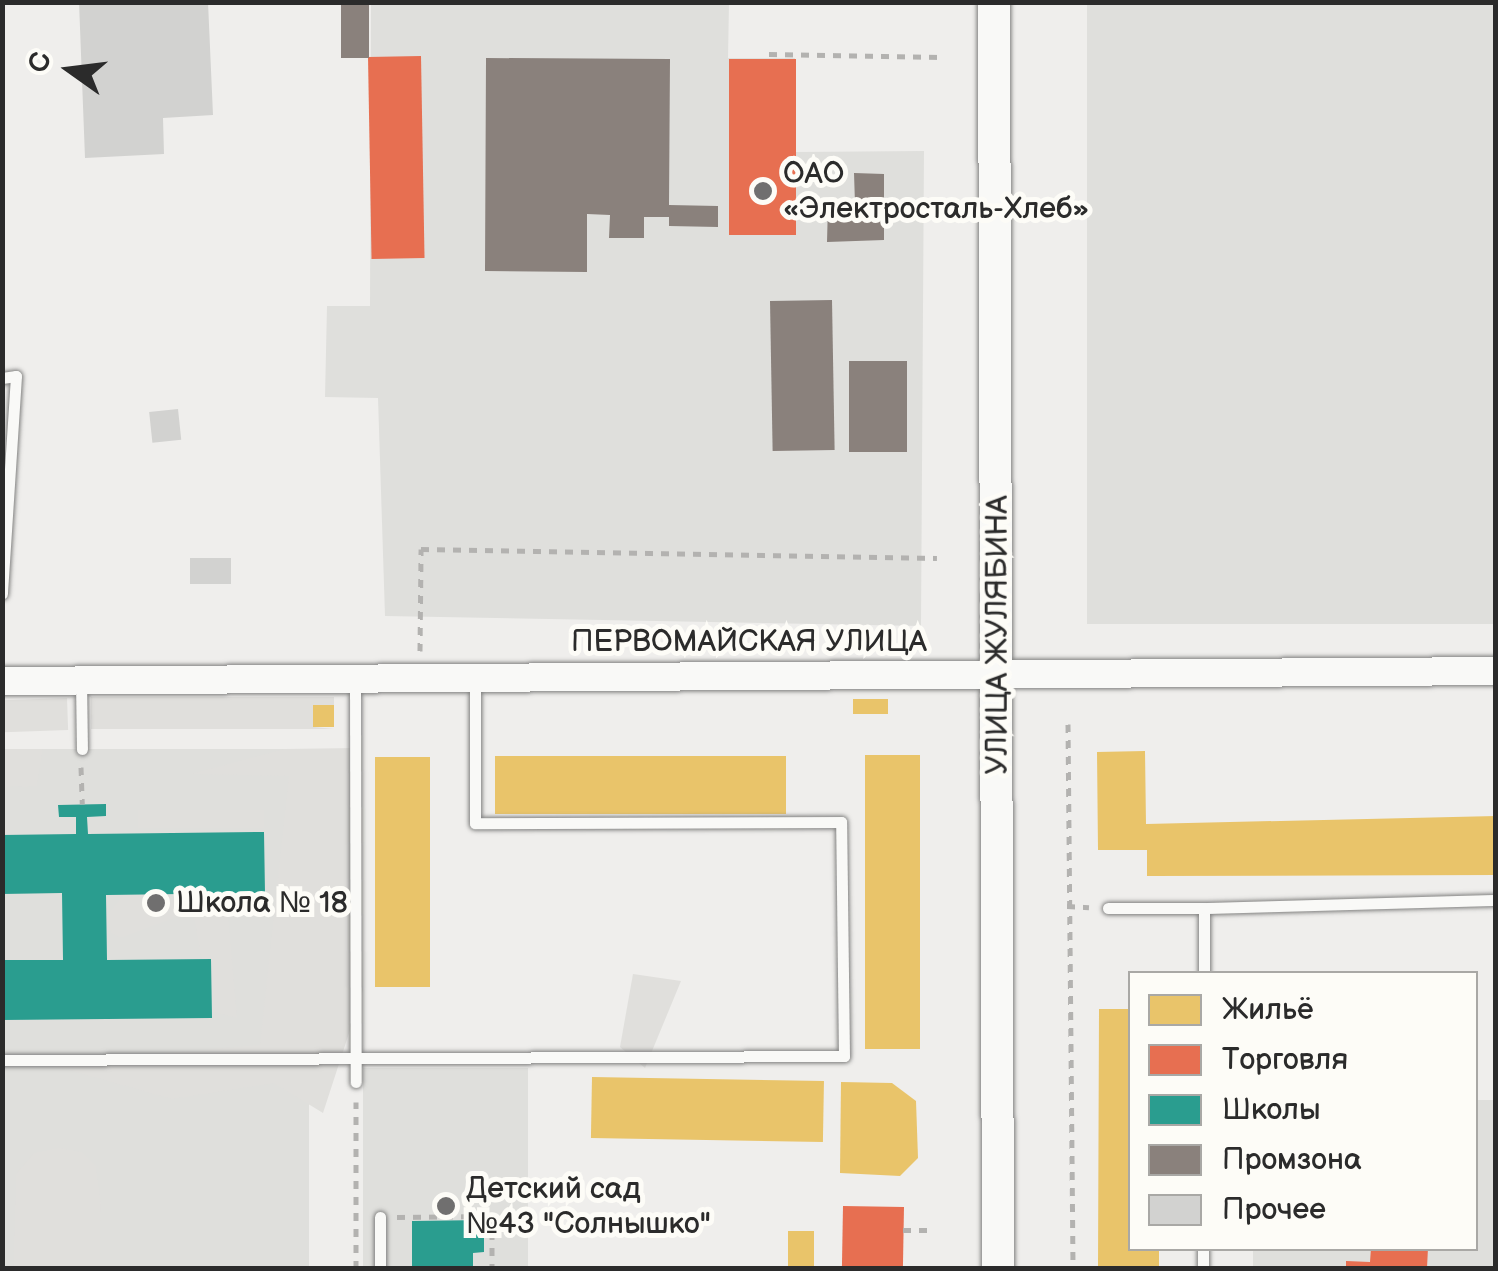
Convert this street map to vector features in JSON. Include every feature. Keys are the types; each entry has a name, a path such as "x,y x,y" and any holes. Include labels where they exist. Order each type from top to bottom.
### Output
{"main road":[{"name":"УЛИЦА ЖУЛЯБИНА","path":"994,2 998,1268"}],"street":[{"name":"ПЕРВОМАЙСКАЯ УЛИЦА","path":"2,681 1496,671"}],"lane":[{"path":"2,378 16,376 6,463 2,594"},
{"path":"2,1060 356,1055 844,1056 841,822 475,823 475,675"},
{"path":"81,680 82,750"},
{"path":"355,680 356,1082"},
{"path":"1108,908 1496,900"},
{"path":"1204,908 1204,971"},
{"path":"380,1217 380,1268"}],"path":[{"path":"769,54 941,57"},
{"path":"419,677 421,549 937,558"},
{"path":"1068,724 1074,1268"},
{"path":"82,750 82,804"},
{"path":"356,1082 356,1268"},
{"path":"380,1217 492,1216 492,1268"},
{"path":"904,1230 933,1230"}],"shaded area":[{"name":"ОАО «Электросталь-Хлеб»","path":"371,3 729,3 728,58 795,58 796,152 924,151 921,626 385,616 378,398 325,397 327,306 370,306"},
{"path":"1087,3 1495,3 1495,624 1087,624"},
{"path":"91,697 334,697 334,705 313,705 314,727 334,729 91,729"},
{"path":"67,698 68,730 4,732 3,700"},
{"path":"355,748 363,990 323,1113 274,1083 172,1099 48,1064 260,1045 289,776 191,774 285,749"},
{"name":"Школа № 18","path":"2,749 309,749 309,1268 2,1268"},
{"path":"3,749 43,749 37,786 3,787"},
{"path":"138,810 264,810 264,828 138,828"},
{"path":"226,893 237,1018 211,1011 193,911 121,938 112,933 106,917 124,895"},
{"path":"633,974 681,981 645,1068 620,1047"},
{"name":"Детский сад №43 \"Солнышко\"","path":"363,1068 528,1068 528,1268 363,1268"},
{"path":"1478,1100 1495,1100 1495,1268 1253,1268 1253,1251 1478,1251"},
{"path":"59,1148 82,1152 96,1166 101,1202 100,1268 13,1268 16,1174 34,1153"}],"building: Жильё":[{"path":"853,699 888,699 888,714 853,714"},
{"path":"313,705 334,705 334,727 313,727"},
{"path":"1145,751 1146,824 1496,816 1496,875 1147,876 1147,850 1098,850 1097,752"},
{"path":"865,755 920,755 920,1049 865,1049"},
{"path":"495,756 786,756 786,814 495,814"},
{"path":"375,757 430,757 430,987 375,987"},
{"path":"1099,1009 1128,1009 1128,1251 1159,1251 1159,1268 1098,1268"},
{"path":"592,1077 824,1081 823,1142 591,1138"},
{"path":"841,1082 892,1083 916,1101 918,1158 900,1176 840,1173"},
{"path":"788,1231 814,1231 814,1268 788,1268"}],"building: Торговля":[{"path":"421,56 425,258 372,259 368,57"},
{"name":"ОАО «Электросталь-Хлеб»","path":"729,59 796,59 796,235 729,235"},
{"path":"843,1206 904,1207 903,1268 842,1268"},
{"path":"1371,1251 1428,1251 1427,1268 1346,1268 1346,1261 1370,1262"}],"building: Школы":[{"path":"106,804 106,816 87,817 88,834 264,832 265,893 106,895 107,960 211,959 212,1018 2,1020 2,960 63,960 62,893 2,894 2,835 76,834 76,817 59,817 58,805"},
{"path":"484,1220 484,1252 473,1253 473,1268 412,1268 412,1221"}],"building: Промзона":[{"path":"341,2 369,2 369,58 341,58"},
{"path":"486,58 670,59 669,205 718,206 718,227 669,226 669,217 644,217 644,238 609,238 610,215 587,214 587,272 485,271"},
{"path":"854,173 884,174 884,240 827,242 828,204 855,204"},
{"path":"832,300 835,450 773,451 770,301"},
{"path":"849,361 907,361 907,452 849,452"}],"building: Прочее":[{"path":"79,2 208,2 213,115 163,118 164,154 85,158"},
{"path":"178,409 181,440 152,443 149,412"},
{"path":"190,558 231,558 231,584 190,584"}],"place":[{"name":"ОАО «Электросталь-Хлеб»","path":"763,191"},
{"name":"Школа № 18","path":"156,903"},
{"name":"Детский сад №43 \"Солнышко\"","path":"446,1206"}]}
